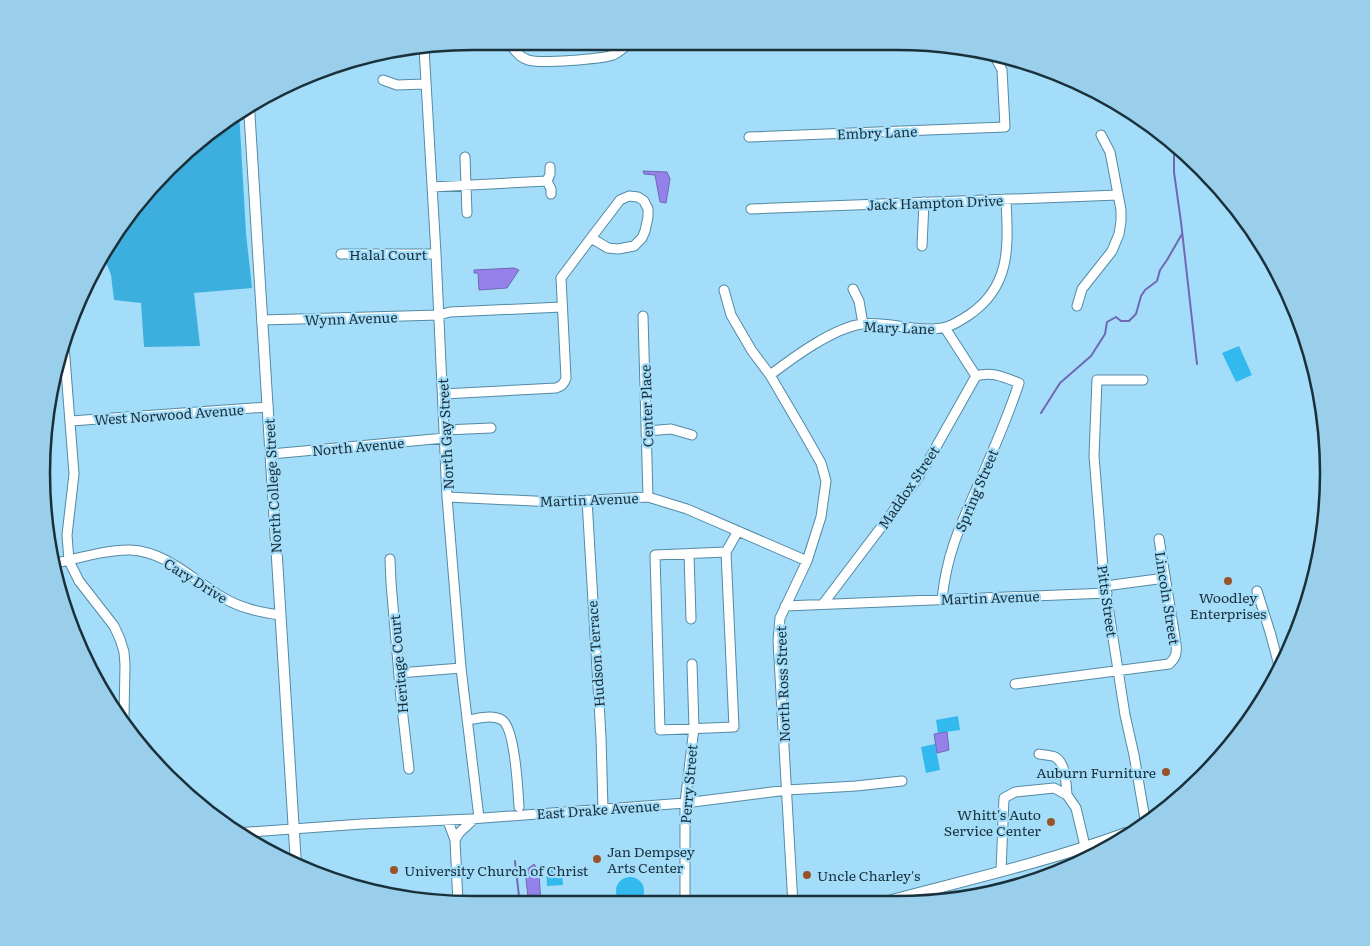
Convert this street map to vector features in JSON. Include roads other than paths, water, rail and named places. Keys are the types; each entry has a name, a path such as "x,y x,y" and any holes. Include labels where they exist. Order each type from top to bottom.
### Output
{"main road":[{"name":"North College Street","path":"249,114 295,856"},
{"path":"908,896 1001,871 1109,838"}],"street":[{"path":"515,50 529,61 550,61 592,59 612,55 619,50"},
{"name":"North Gay Street","path":"424,53 448,497 461,668 476,819"},
{"name":"Embry Lane","path":"749,137 1005,127 1002,70 998,62"},
{"path":"383,80 397,85 425,84"},
{"path":"1077,306 1082,289 1112,251 1119,234 1121,220 1121,210 1110,152 1101,135"},
{"path":"465,157 467,213"},
{"path":"550,167 547,181 551,194"},
{"path":"432,187 547,181"},
{"name":"Jack Hampton Drive","path":"751,209 1118,195"},
{"path":"443,394 556,388 564,383 566,378 561,278 591,238 620,200 629,196 638,197 644,202 648,209 645,231 642,238 634,246 618,249 608,248 591,238"},
{"name":"Mary Lane","path":"770,376 793,358 847,328 863,324 883,324 917,329 945,328 972,313 987,299 999,282 1005,263 1008,243 1006,199"},
{"path":"922,246 924,202"},
{"name":"Halal Court","path":"341,254 436,254"},
{"path":"853,289 860,301 863,324"},
{"name":"North Ross Street","path":"724,290 731,314 752,351 770,376 820,463 826,481 821,518 807,561 784,606 780,618 778,640 793,896"},
{"name":"Wynn Avenue","path":"262,320 439,315 450,312 562,307"},
{"name":"Center Place","path":"643,316 648,497"},
{"path":"945,328 976,376"},
{"path":"65,360 74,474 67,535 70,561 79,582 114,626 120,638 125,665 124,712"},
{"name":"Spring Street","path":"942,600 944,579 953,543 1010,410 1019,383 990,374 976,376"},
{"name":"Maddox Street","path":"823,604 916,481 976,376"},
{"name":"Pitts Street","path":"1143,380 1097,380 1094,456 1106,589 1125,716 1145,816"},
{"name":"West Norwood Avenue","path":"71,421 268,407"},
{"name":"North Avenue","path":"271,454 491,428"},
{"path":"647,431 671,429 692,435"},
{"name":"Martin Avenue","path":"448,497 555,502 648,497 688,509 807,561"},
{"name":"Hudson Terrace","path":"587,500 601,737 603,809"},
{"path":"726,552 655,554 660,730 734,727 726,552 738,530"},
{"name":"Lincoln Street","path":"1118,670 1169,664 1175,660 1176,644 1159,539"},
{"name":"Cary Drive","path":"60,563 110,552 131,550 152,554 171,562 222,598 241,607 280,615"},
{"path":"689,554 691,619"},
{"name":"Heritage Court","path":"390,559 409,769"},
{"name":"Martin Avenue","path":"784,606 942,600 1106,589 1165,578"},
{"path":"1257,591 1277,658"},
{"name":"Perry Street","path":"685,896 685,803 694,728 692,664"},
{"path":"399,673 461,668"},
{"path":"1015,684 1118,670"},
{"path":"467,720 495,718 503,720 508,726 519,807"},
{"path":"1039,754 1055,757 1062,764 1067,795"},
{"name":"East Drake Avenue","path":"249,832 362,824 448,821 685,803 787,790 902,781"},
{"path":"1001,871 1004,798 1015,792 1054,788 1067,795 1076,808 1085,846"},
{"path":"455,840 459,833 476,819"},
{"path":"448,821 455,840 458,895"}],"waterway":[{"path":"1174,153 1174,172 1197,364"},
{"path":"1041,413 1060,383 1091,356 1105,334 1107,322 1116,317 1121,321 1129,321 1136,314 1141,296 1145,290 1157,281 1160,270 1182,234"},
{"path":"515,861 519,896"}],"place":[{"name":"Woodley Enterprises","path":"1228,581"},
{"name":"Auburn Furniture","path":"1166,772"},
{"name":"Whitt's Auto Service Center","path":"1051,822"},
{"name":"Jan Dempsey Arts Center","path":"597,859"},
{"name":"University Church of Christ","path":"394,870"},
{"name":"Uncle Charley's","path":"807,875"}]}
